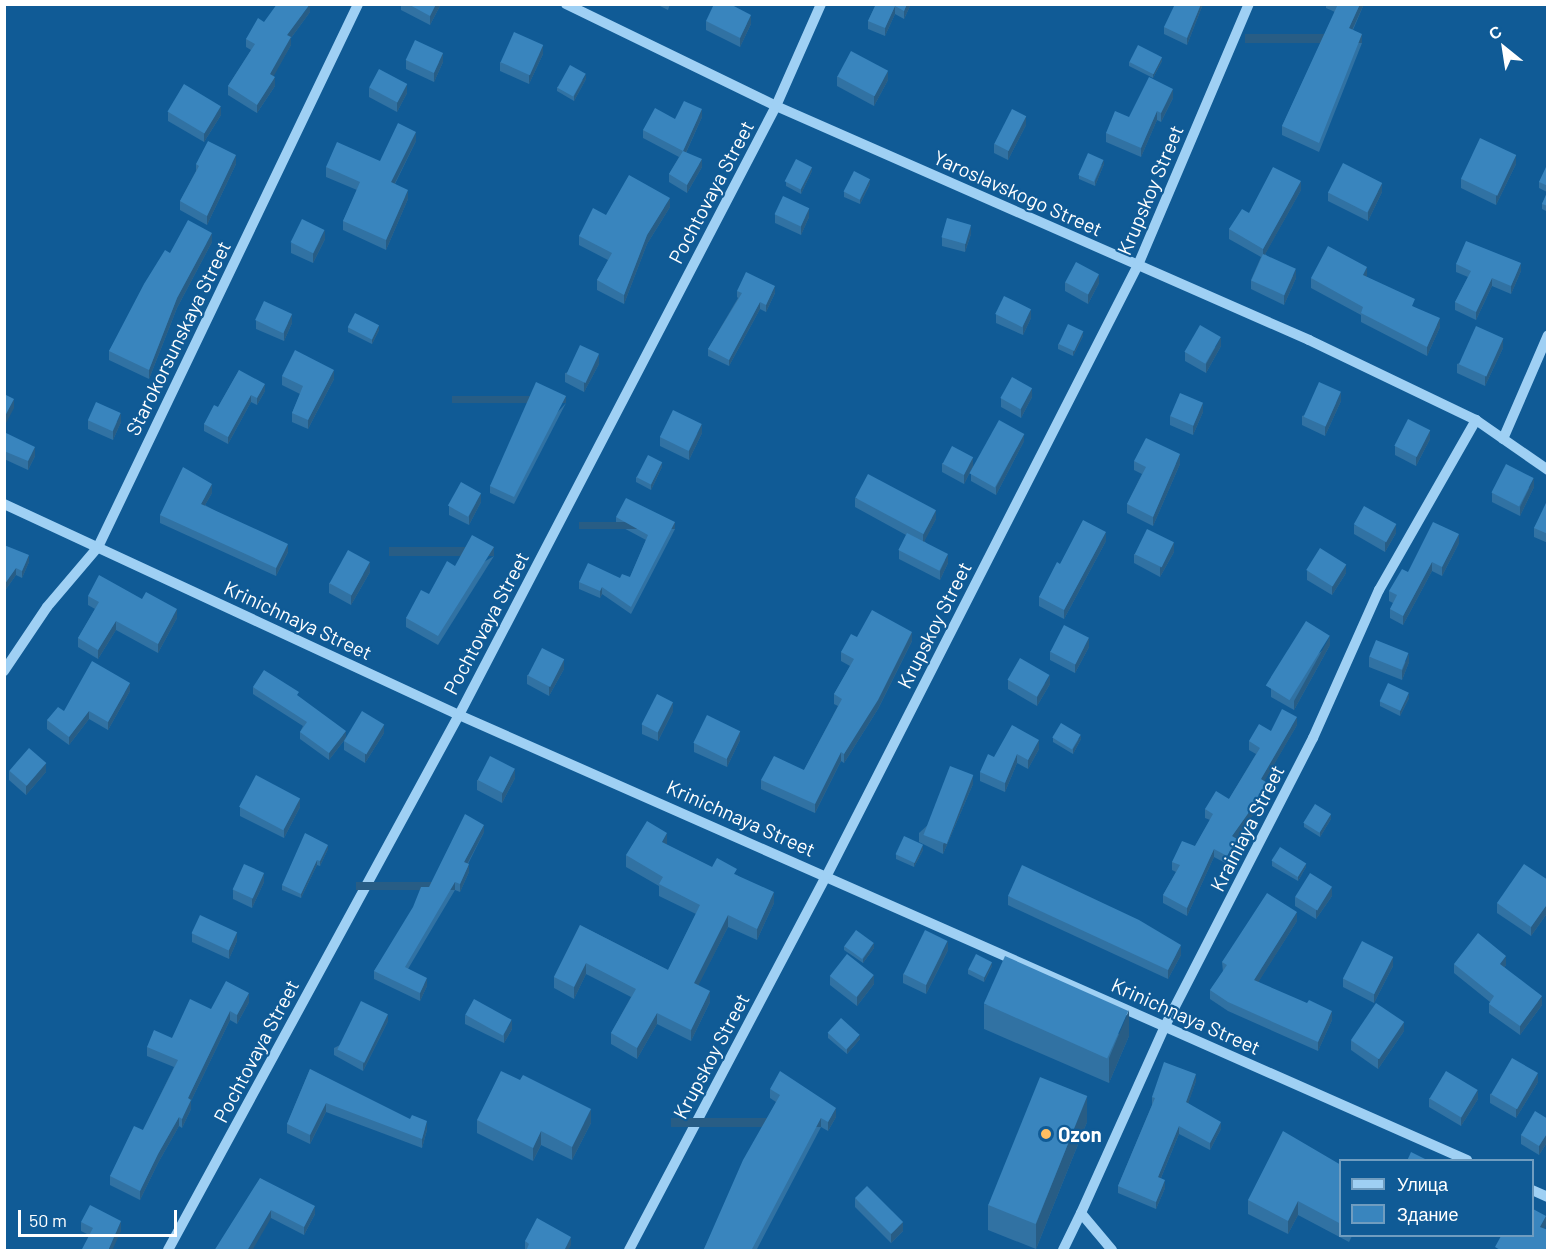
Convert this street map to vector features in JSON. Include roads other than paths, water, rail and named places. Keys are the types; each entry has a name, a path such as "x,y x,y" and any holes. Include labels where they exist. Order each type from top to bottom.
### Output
{"street":[{"name":"Starokorsunskaya Street","path":"4,671 47,607 98,547 358,4"},
{"name":"Yaroslavskogo Street","path":"566,4 776,106 1309,340 1476,420 1548,470"},
{"name":"Pochtovaya Street","path":"168,1251 459,715 776,106 821,4"},
{"name":"Krupskoy Street","path":"629,1251 827,875 1138,264 1249,4"},
{"path":"1503,439 1548,335"},
{"name":"Krainiaya Street","path":"1063,1251 1165,1026 1313,738 1379,591 1476,420"},
{"name":"Krinichnaya Street","path":"4,504 459,715 827,875 1463,1159"},
{"path":"1534,1190 1548,1197"},
{"path":"1081,1213 1112,1251"}],"place":[{"name":"Ozon","path":"1046,1134"}]}
